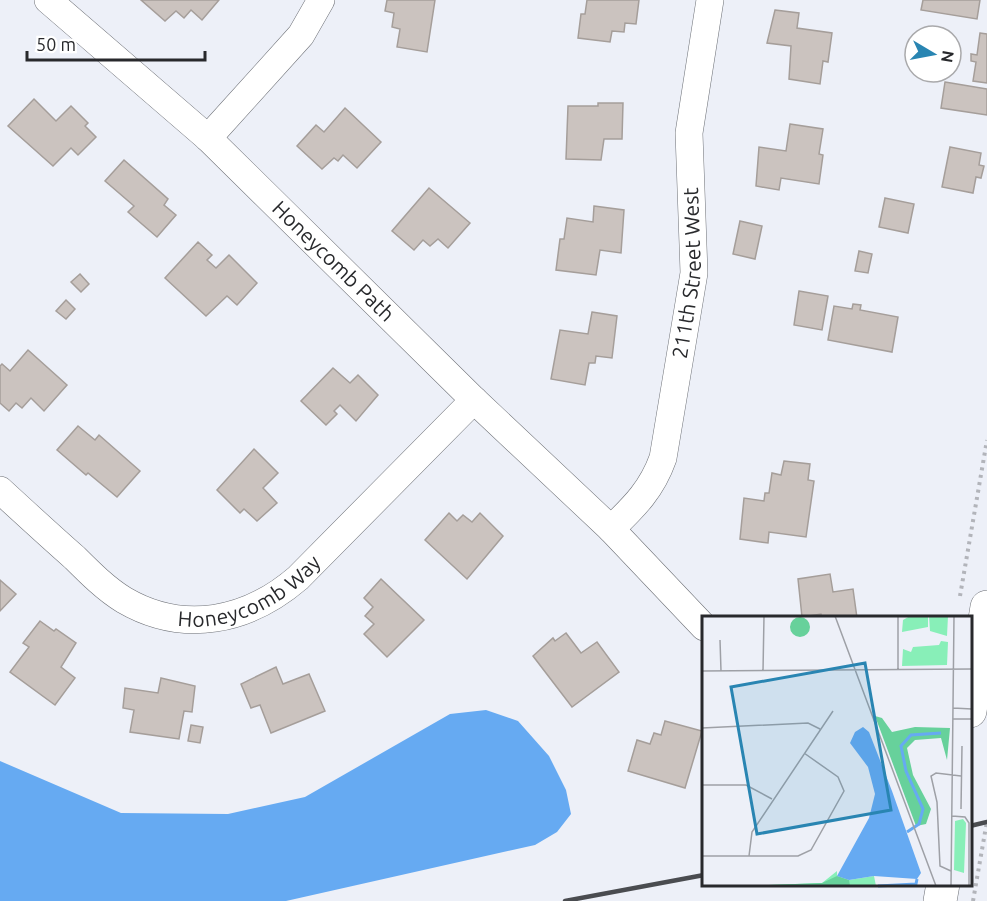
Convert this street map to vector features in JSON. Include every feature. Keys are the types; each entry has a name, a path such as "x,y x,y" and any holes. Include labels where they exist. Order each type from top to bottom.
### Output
{"street":[{"name":"Honeycomb Path","path":"48,0 208,138 474,400 611,529 702,625"},
{"path":"208,138 301,35 321,0"},
{"name":"211th Street West","path":"611,529 644,496 656,478 663,458 694,273 689,133 710,0"},
{"name":"Honeycomb Way","path":"0,490 101,583 123,600 149,612 175,618 202,620 228,616 252,608 278,594 298,578 474,400"},
{"path":"972,642 973,607"},
{"path":"940,901 943,886"}],"path":[{"path":"973,607 987,440"},
{"path":"973,901 987,821"}],"water":[{"path":"486,710 518,721 549,756 566,790 571,814 557,832 535,845 286,901 0,901 0,761 121,813 228,814 305,797 450,714"}],"building":[{"path":"141,0 219,0 202,20 191,10 184,18 176,11 165,21"},
{"path":"387,0 435,0 427,52 397,47 400,29 392,27 394,13 385,11"},
{"path":"587,0 639,0 636,24 625,23 624,32 612,31 610,42 578,38 581,14 585,14"},
{"path":"923,0 980,0 977,19 921,10"},
{"path":"775,10 799,13 797,28 832,33 828,62 823,61 820,84 789,79 791,46 767,43"},
{"path":"980,33 987,34 987,83 973,81 976,62 971,61 971,54 977,55"},
{"path":"945,84 987,89 987,115 941,108"},
{"path":"34,99 56,121 71,106 88,123 85,126 96,137 78,155 71,148 53,166 8,126"},
{"path":"598,103 623,103 622,139 604,139 601,160 566,159 568,106 598,106"},
{"path":"345,108 381,142 357,168 343,155 338,161 334,158 322,169 297,146 316,125 324,132"},
{"path":"790,124 823,129 819,154 823,155 819,184 781,178 779,190 756,186 759,147 786,151"},
{"path":"950,147 981,153 979,165 984,166 981,178 976,177 973,193 942,187"},
{"path":"124,160 168,199 164,205 176,215 157,237 128,212 134,206 105,181"},
{"path":"429,188 470,223 448,248 438,239 430,246 423,240 414,250 392,231"},
{"path":"885,198 914,204 908,233 879,227"},
{"path":"594,206 624,210 621,253 600,250 596,275 556,270 560,239 564,239 567,218 593,222"},
{"path":"740,221 762,226 755,259 733,254"},
{"path":"198,242 212,255 207,260 216,268 229,255 257,283 237,305 227,296 206,316 165,278"},
{"path":"859,251 872,254 868,273 855,271"},
{"path":"80,274 89,284 81,292 71,282"},
{"path":"799,291 828,296 822,330 794,325"},
{"path":"66,300 75,309 66,319 56,311"},
{"path":"853,304 861,305 860,310 898,317 892,352 828,340 834,306 852,309"},
{"path":"592,312 617,316 612,358 596,356 595,363 589,363 585,385 551,379 560,330 588,334"},
{"path":"28,350 67,385 44,411 31,398 22,408 16,403 9,411 0,403 0,366 2,364 10,371"},
{"path":"333,368 350,383 358,375 378,395 356,421 340,405 334,411 337,414 326,425 301,401"},
{"path":"78,426 95,440 99,435 140,471 117,497 57,450"},
{"path":"254,449 278,473 263,488 277,503 257,521 244,509 240,513 217,490"},
{"path":"784,461 810,464 808,480 814,481 806,537 769,532 768,543 740,539 744,498 764,501 765,493 769,493 772,473 781,475"},
{"path":"449,513 457,521 463,515 472,522 480,513 503,536 467,579 425,540"},
{"path":"830,574 833,592 853,589 857,616 822,616 821,614 802,616 798,579"},
{"path":"381,579 424,620 387,657 364,634 374,624 365,616 373,607 364,598"},
{"path":"0,580 16,594 0,611"},
{"path":"40,621 76,643 61,667 75,678 55,705 10,672 29,647 23,643"},
{"path":"566,633 581,653 597,642 619,672 572,707 533,656 553,638 555,641"},
{"path":"276,667 283,684 309,674 325,711 271,733 260,705 251,708 241,684"},
{"path":"161,678 195,686 192,712 184,711 179,739 130,732 134,710 123,708 125,688 158,693"},
{"path":"665,721 702,731 685,788 628,771 637,740 650,744 654,733 661,735"},
{"path":"191,725 203,727 200,743 188,741"}],"railway":[{"path":"972,826 987,822"},
{"path":"565,901 702,875"}]}
